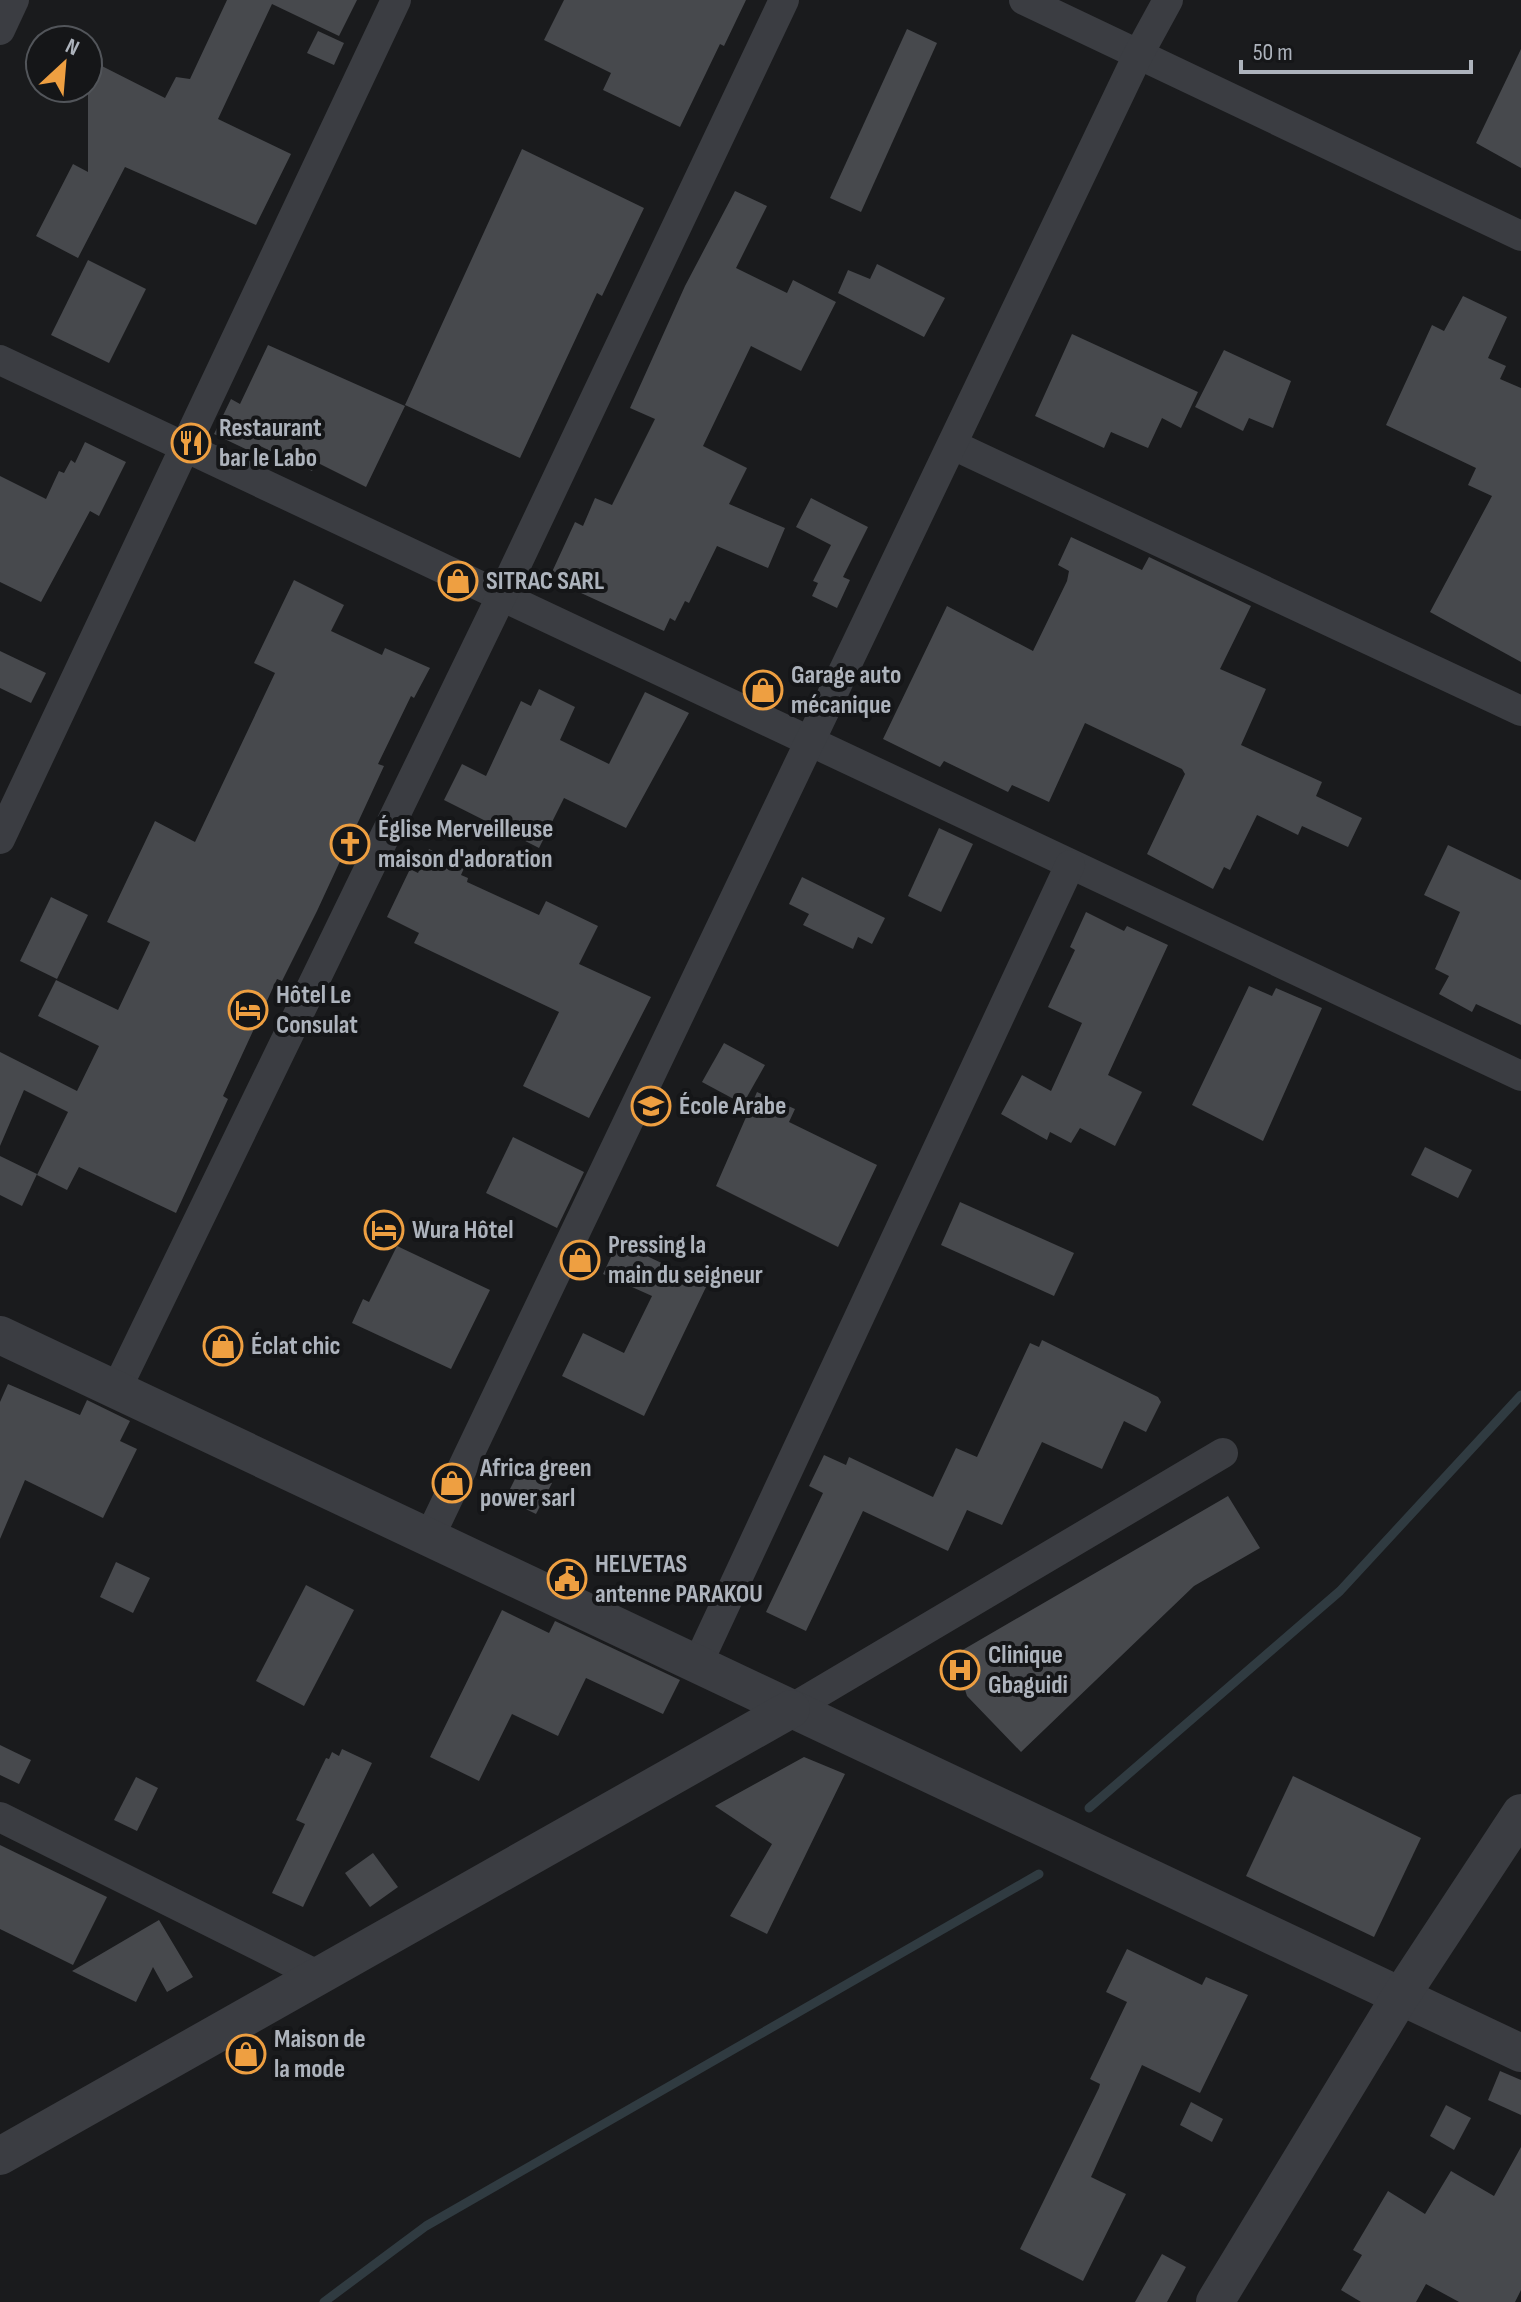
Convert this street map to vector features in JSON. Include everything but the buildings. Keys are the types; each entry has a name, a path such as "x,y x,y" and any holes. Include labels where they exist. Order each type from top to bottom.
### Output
{"street":[{"path":"0,30 14,0"},
{"path":"0,839 396,0"},
{"path":"116,1390 501,597 784,0"},
{"path":"1024,0 1521,236"},
{"path":"429,1538 1138,55 1168,0"},
{"path":"0,360 1521,1076"},
{"path":"953,445 1521,711"},
{"path":"697,1665 1070,865"},
{"path":"0,1335 1521,2053"},
{"path":"0,2156 791,1709 1223,1453"},
{"path":"1215,2302 1400,1997 1521,1813"},
{"path":"0,1817 319,1976"}],"waterway":[{"path":"1089,1808 1340,1591 1521,1395"},
{"path":"324,2302 426,2226 1039,1874"}],"place":[{"name":"Restaurant bar le Labo","path":"191,443"},
{"name":"SITRAC SARL","path":"458,581"},
{"name":"Garage auto mécanique","path":"763,690"},
{"name":"Église Merveilleuse maison d'adoration","path":"350,844"},
{"name":"Hôtel Le Consulat","path":"248,1010"},
{"name":"École Arabe","path":"651,1106"},
{"name":"Wura Hôtel","path":"384,1230"},
{"name":"Pressing la main du seigneur","path":"580,1260"},
{"name":"Éclat chic","path":"223,1346"},
{"name":"Africa green power sarl","path":"452,1483"},
{"name":"HELVETAS antenne PARAKOU","path":"567,1579"},
{"name":"Clinique Gbaguidi","path":"960,1670"},
{"name":"Maison de la mode","path":"246,2054"}]}
